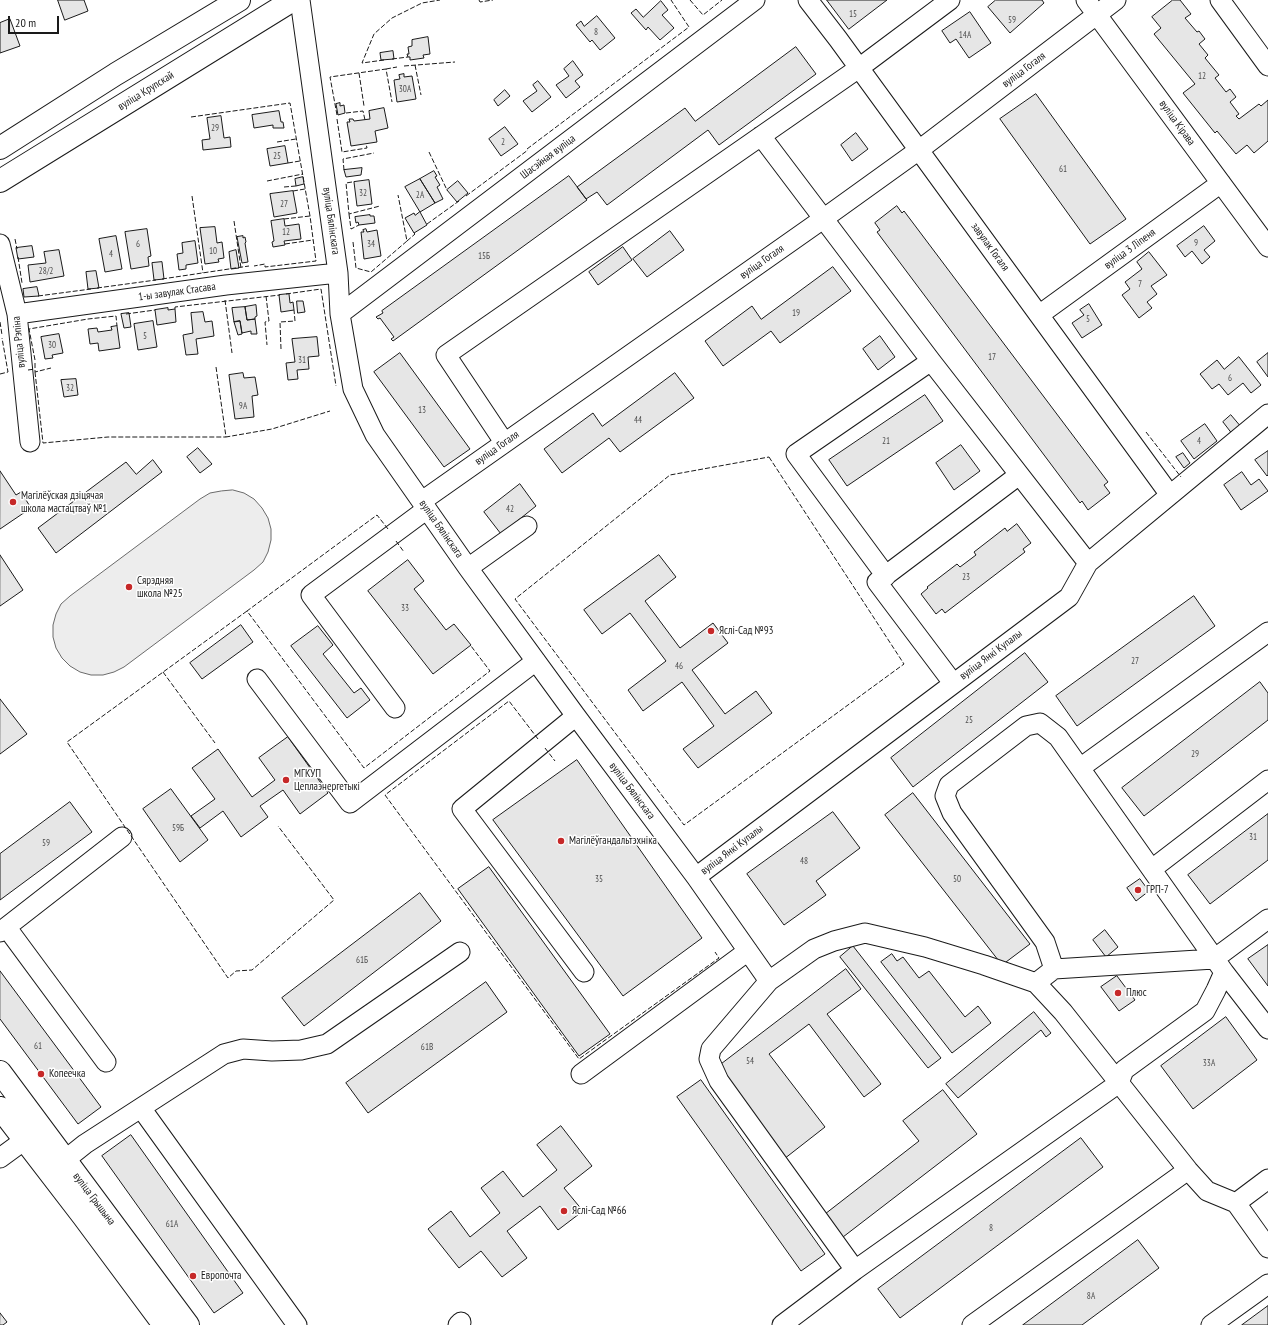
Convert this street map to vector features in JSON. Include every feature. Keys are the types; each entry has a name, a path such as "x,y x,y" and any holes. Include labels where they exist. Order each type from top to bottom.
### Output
{"main road":[{"path":"0,148 116,74 239,0"},
{"name":"вуліца Крупскай","path":"0,181 293,0"},
{"name":"вуліца Грышына","path":"0,1072 33,1134 84,1216 164,1325"},
{"name":"вуліца Грышына","path":"0,1108 65,1160 188,1325"}],"street":[{"name":"вуліца Бялінскага","path":"300,0 338,273 340,314 353,389 375,435 468,568 696,877 769,981"},
{"name":"Шасэйная вуліца","path":"340,314 755,0"},
{"name":"завулак Гогаля","path":"808,0 1170,495"},
{"path":"504,442 446,355 859,68 950,0"},
{"name":"вуліца Гогаля","path":"395,708 311,595 504,442 919,150 1092,7 1116,0"},
{"path":"1220,0 1268,66"},
{"name":"вуліца Кірава","path":"1092,7 1268,247"},
{"path":"761,136 931,361 1088,563"},
{"name":"вуліца 3 Ліпеня","path":"1039,314 1221,183"},
{"name":"вуліца Рэпіна","path":"0,244 16,314 30,442"},
{"name":"1-ы завулак Стасава","path":"16,314 226,285 338,273"},
{"path":"886,576 796,454 931,361"},
{"name":"вуліца Янкі Купалы","path":"696,877 1069,597 1088,563 1268,414"},
{"path":"953,683 878,582 1019,475"},
{"path":"468,568 527,526"},
{"path":"1080,768 1268,632"},
{"path":"257,679 350,803 536,661"},
{"path":"576,716 462,808 584,972"},
{"path":"1054,969 1045,942 952,812 945,796 949,785 1026,726 1040,724 1058,737 1219,966 1268,1030"},
{"path":"1152,869 1268,780"},
{"path":"106,1062 4,930 122,838"},
{"path":"795,1321 856,1270 1119,1083 1124,1070 1205,1010 1216,990 1219,966 1268,919"},
{"path":"856,1270 719,1081 709,1059 712,1050 769,981 814,949 834,940 864,933 925,947 1036,983 1063,1012 1188,1170 1207,1191 1236,1203 1268,1248"},
{"path":"581,1074 748,951"},
{"path":"65,1160 85,1144 224,1054 243,1050 301,1050 327,1044 460,952"},
{"path":"1036,983 1054,969 1219,966"},
{"path":"141,1108 297,1325"},
{"path":"0,1158 33,1134"},
{"path":"972,1325 1188,1170"},
{"path":"1236,1203 1268,1179"},
{"path":"1211,1325 1268,1284"}],"shaded area":[{"path":"233,490 244,493 254,499 268,518 271,529 271,540 268,552 263,562 124,667 103,675 91,675 80,672 70,666 62,658 56,648 53,637 53,625 61,604 200,499 210,493"}],"building":[{"path":"58,0 84,0 88,11 65,20"},
{"path":"827,0 887,0 849,29"},
{"path":"996,0 1042,0 1044,3 1010,33 988,7"},
{"path":"1173,0 1180,0 1191,14 1185,18 1205,39 1199,44 1208,55 1205,58 1219,75 1215,78 1226,92 1230,89 1236,97 1230,102 1239,114 1236,116 1239,119 1259,104 1261,106 1268,100 1268,141 1254,153 1247,145 1236,154 1217,131 1215,133 1183,93 1195,84 1154,34 1161,28 1152,17"},
{"path":"661,1 668,10 662,15 674,28 660,40 648,27 646,30 631,13 636,9 643,17"},
{"path":"970,12 991,43 969,58 956,39 950,43 942,31"},
{"path":"597,16 615,38 600,50 592,40 590,42 576,25 581,21 584,26"},
{"path":"10,19 20,46 0,53 0,23"},
{"path":"428,37 430,54 423,55 424,58 410,60 410,57 408,57 407,54 409,54 408,47 412,46 412,40"},
{"path":"796,47 816,74 719,145 708,130 607,205 597,192 586,199 577,187 685,108 695,121"},
{"path":"393,51 394,59 381,60 380,53"},
{"path":"573,61 583,75 575,81 580,87 566,98 556,85 569,76 564,69"},
{"path":"404,74 404,77 412,76 416,99 397,102 394,80 400,79 399,75"},
{"path":"538,81 551,97 532,112 523,101 537,91 533,85"},
{"path":"505,90 510,96 498,106 494,100"},
{"path":"1036,94 1126,219 1090,244 1000,119"},
{"path":"340,103 340,106 344,105 345,113 338,115 336,104"},
{"path":"384,108 388,128 375,131 377,142 351,146 347,122 350,122 349,119 353,119 354,121 370,119 369,111"},
{"path":"279,111 284,128 273,128 273,125 254,128 252,115"},
{"path":"221,116 224,138 230,137 231,147 203,150 202,140 210,139 207,118"},
{"path":"505,127 518,144 501,156 489,139"},
{"path":"856,133 868,149 852,161 841,145"},
{"path":"285,146 288,163 270,166 267,149"},
{"path":"362,168 361,175 346,177 344,170"},
{"path":"434,171 437,176 435,177 440,185 437,187 443,199 435,203 420,179"},
{"path":"569,176 587,200 393,341 391,339 394,337 380,318 378,319 376,317 383,313 382,311"},
{"path":"303,177 304,184 296,186 295,179"},
{"path":"420,179 435,203 420,212 405,187"},
{"path":"369,180 372,204 357,206 354,182"},
{"path":"458,181 468,193 457,202 447,190"},
{"path":"293,191 297,213 274,217 270,194"},
{"path":"897,206 902,213 904,211 1108,482 1104,485 1110,493 1088,510 1082,501 1080,503 877,232 880,230 875,223"},
{"path":"420,212 427,225 414,233 405,218 414,213 415,215"},
{"path":"370,215 374,216 375,223 359,225 358,222 356,223 355,217"},
{"path":"284,219 285,226 299,224 301,239 284,241 285,245 273,247 272,242 274,241 271,221"},
{"path":"1204,226 1215,241 1204,250 1210,257 1202,264 1192,251 1185,257 1177,246"},
{"path":"215,227 217,243 222,242 224,258 218,259 219,262 205,264 200,228"},
{"path":"147,229 151,256 148,257 149,266 131,269 125,232"},
{"path":"366,229 367,232 377,230 381,256 364,259 361,232 364,232 363,230"},
{"path":"670,231 684,250 647,277 633,259"},
{"path":"116,236 122,269 105,272 99,239"},
{"path":"243,236 243,238 245,237 246,242 248,262 242,263 237,237"},
{"path":"195,241 198,263 186,265 186,269 179,270 177,254 183,253 182,243"},
{"path":"32,246 34,257 18,259 16,248"},
{"path":"623,247 632,260 598,285 589,272"},
{"path":"59,250 64,276 30,282 28,265 46,263 44,252"},
{"path":"236,250 239,268 231,269 229,252"},
{"path":"1149,252 1167,275 1151,286 1157,294 1147,302 1152,308 1139,318 1122,295 1130,289 1125,282 1142,269 1137,262"},
{"path":"162,262 164,279 154,280 152,263"},
{"path":"833,267 851,291 780,343 771,331 723,366 705,341 752,306 761,319"},
{"path":"96,271 99,288 88,289 86,272"},
{"path":"37,287 39,296 24,297 23,289"},
{"path":"289,294 290,303 293,302 294,310 281,312 279,295"},
{"path":"297,301 303,301 305,312 298,313"},
{"path":"1089,304 1102,325 1082,338 1072,323 1084,315 1080,310"},
{"path":"256,305 257,316 255,319 247,320 245,307"},
{"path":"245,307 247,320 255,319 257,334 251,334 251,331 242,333 240,321 234,322 232,308"},
{"path":"168,308 168,310 175,309 176,322 157,325 155,310"},
{"path":"203,312 205,322 212,321 214,336 196,339 198,354 186,355 183,335 193,333 191,313"},
{"path":"129,313 131,327 124,328 121,314"},
{"path":"153,321 157,347 138,350 134,324"},
{"path":"240,321 242,334 238,335 234,322"},
{"path":"117,326 120,348 99,351 98,343 90,344 88,329 97,328 98,332 112,330 111,327"},
{"path":"59,334 63,353 52,355 53,358 45,359 41,337"},
{"path":"880,336 895,357 878,370 863,349"},
{"path":"317,337 319,356 308,357 309,369 297,370 298,379 288,380 286,363 295,362 292,339"},
{"path":"400,353 470,449 444,467 374,372"},
{"path":"1268,353 1268,377 1257,362"},
{"path":"1239,357 1261,385 1251,393 1243,383 1228,395 1219,384 1212,389 1200,374 1217,360 1224,369"},
{"path":"243,373 244,378 255,377 258,395 252,396 254,417 235,419 229,375"},
{"path":"675,373 694,398 620,452 609,438 562,473 544,449 593,413 602,426"},
{"path":"76,379 78,395 64,397 61,380"},
{"path":"925,395 943,421 847,486 829,460"},
{"path":"1231,415 1242,428 1233,435 1223,422"},
{"path":"1205,424 1217,441 1194,459 1181,441"},
{"path":"961,445 980,471 954,490 936,463"},
{"path":"198,448 212,464 200,473 187,457"},
{"path":"1268,451 1268,475 1267,476 1255,460"},
{"path":"1183,453 1190,463 1184,468 1176,457"},
{"path":"153,460 162,472 56,553 38,528 126,462 136,474"},
{"name":"Магілёўская дзіцячая школа мастацтваў №1","path":"0,471 16,495 21,492 31,508 0,529"},
{"path":"1242,472 1251,485 1259,479 1268,491 1241,510 1224,485"},
{"path":"520,484 536,506 501,534 484,512"},
{"path":"1017,524 1031,543 1023,549 1025,552 945,613 942,609 936,614 921,594 928,588 927,587 957,564 960,567 976,555 974,552 1005,528 1007,531"},
{"path":"0,555 23,590 0,606"},
{"path":"659,555 676,577 645,601 680,648 713,623 728,643 692,670 725,714 756,691 772,713 698,768 683,749 714,726 682,682 643,711 628,690 666,661 630,613 602,634 584,610"},
{"path":"408,560 424,581 414,589 446,630 454,624 471,645 433,674 368,591"},
{"path":"1194,596 1215,626 1077,726 1056,696"},
{"path":"241,625 253,642 202,679 190,663"},
{"path":"318,626 333,645 323,654 354,693 361,688 370,700 347,718 291,646"},
{"path":"1025,653 1048,682 913,787 891,758"},
{"path":"1260,682 1268,693 1268,720 1144,816 1122,788"},
{"path":"0,699 27,734 0,754"},
{"path":"288,737 328,793 300,814 283,790 260,806 268,817 241,837 223,811 200,828 191,816 215,799 192,768 218,749 252,797 275,780 259,758"},
{"path":"577,760 702,938 623,996 493,820"},
{"path":"171,789 208,840 180,862 143,809"},
{"path":"913,793 1030,944 1002,965 885,815"},
{"path":"70,802 92,832 0,900 0,854"},
{"path":"833,812 860,848 816,881 826,895 784,925 747,874"},
{"path":"1268,814 1268,860 1210,904 1188,875"},
{"path":"489,867 610,1034 579,1056 458,889"},
{"name":"ГРП-7","path":"1140,879 1149,891 1136,901 1127,888"},
{"path":"420,893 441,921 304,1026 282,998"},
{"path":"1105,930 1118,947 1106,957 1093,940"},
{"path":"1268,945 1268,986 1248,959"},
{"path":"853,946 941,1058 928,1068 840,957"},
{"path":"892,954 897,961 903,957 919,978 929,971 965,1017 978,1006 991,1023 952,1053 881,962"},
{"path":"846,969 861,989 827,1014 881,1084 864,1097 809,1024 769,1054 825,1127 784,1159 715,1069"},
{"path":"0,971 101,1107 78,1124 0,1019"},
{"name":"Плюс","path":"1117,976 1135,1000 1119,1011 1101,987"},
{"path":"486,982 507,1012 368,1113 346,1083"},
{"path":"1034,1012 1051,1033 1046,1037 1041,1030 958,1098 946,1084"},
{"path":"1226,1017 1257,1060 1193,1109 1161,1066"},
{"path":"701,1080 825,1254 801,1271 677,1097"},
{"path":"943,1090 977,1134 843,1237 825,1214 919,1141 903,1121"},
{"path":"561,1126 592,1166 564,1188 583,1211 558,1230 540,1206 507,1231 527,1258 502,1277 481,1251 459,1268 428,1229 451,1211 470,1237 500,1213 481,1188 503,1171 523,1197 557,1170 537,1145"},
{"path":"131,1135 243,1293 214,1313 102,1156"},
{"path":"1081,1138 1103,1167 900,1318 878,1289"},
{"path":"1138,1240 1159,1268 1082,1325 1023,1325"},
{"path":"1268,1306 1268,1325 1242,1325"},
{"path":"0,1313 7,1322 3,1325 0,1325"}],"fence":[{"path":"384,60 362,63 374,34 392,18 422,3 440,0"},
{"path":"479,0 480,2 493,0"},
{"path":"527,149 689,27 671,0"},
{"path":"690,0 703,15 722,0"},
{"path":"392,59 408,57"},
{"path":"404,66 455,62"},
{"path":"415,65 421,95"},
{"path":"386,69 397,67"},
{"path":"337,115 330,77 386,69 392,102"},
{"path":"359,73 364,106"},
{"path":"191,117 290,103 310,216 316,261 265,267 265,264 254,266"},
{"path":"346,113 363,111 365,120"},
{"path":"337,119 342,152 367,148 366,144"},
{"path":"277,142 296,139"},
{"path":"466,196 528,150"},
{"path":"429,152 447,190"},
{"path":"344,170 343,159 374,153"},
{"path":"288,163 300,161"},
{"path":"267,181 303,174"},
{"path":"352,182 346,183 349,214 380,206"},
{"path":"284,187 296,186"},
{"path":"293,191 305,189"},
{"path":"353,242 356,268 371,272 407,241 398,195"},
{"path":"192,196 203,273"},
{"path":"427,224 459,201"},
{"path":"349,214 351,229 359,225"},
{"path":"284,219 310,216"},
{"path":"234,221 241,268"},
{"path":"407,241 415,234 414,233"},
{"path":"15,239 17,249"},
{"path":"285,244 313,240"},
{"path":"18,257 22,283"},
{"path":"162,279 249,266"},
{"path":"97,288 156,280"},
{"path":"38,296 91,289"},
{"path":"286,294 321,289 336,386"},
{"path":"175,309 175,307 280,295"},
{"path":"266,296 269,321 265,322 267,345"},
{"path":"225,300 232,353"},
{"path":"126,314 155,310"},
{"path":"281,349 280,322 295,321 294,310"},
{"path":"35,360 29,329 116,316 117,326"},
{"path":"0,322 2,335"},
{"path":"0,374 8,372 2,338"},
{"path":"35,363 35,372 51,368"},
{"path":"216,367 226,437 272,429 330,411"},
{"path":"28,370 35,369"},
{"path":"35,372 43,443 108,437 226,437"},
{"path":"1146,432 1181,477"},
{"path":"769,457 904,664 684,825 515,599 670,475 769,457"},
{"path":"388,529 377,515 247,611 364,768 490,671 471,646"},
{"path":"396,541 404,552"},
{"path":"247,611 67,742 228,978 236,971 252,970 334,900 278,826"},
{"path":"163,672 215,743"},
{"path":"538,739 509,701 385,795 579,1059 719,958 715,952"},
{"path":"545,748 555,761"}],"place":[{"name":"Магілёўская дзіцячая школа мастацтваў №1","path":"13,502"},
{"name":"Сярэдняя школа №25","path":"129,587"},
{"name":"Яслі-Сад №93","path":"711,631"},
{"name":"МГКУП Цеплаэнергетыкі","path":"286,780"},
{"name":"Магілёўгандальтэхніка","path":"561,841"},
{"name":"ГРП-7","path":"1138,890"},
{"name":"Плюс","path":"1118,993"},
{"name":"Копеечка","path":"41,1074"},
{"name":"Яслі-Сад №66","path":"564,1211"},
{"name":"Европочта","path":"193,1276"}]}
